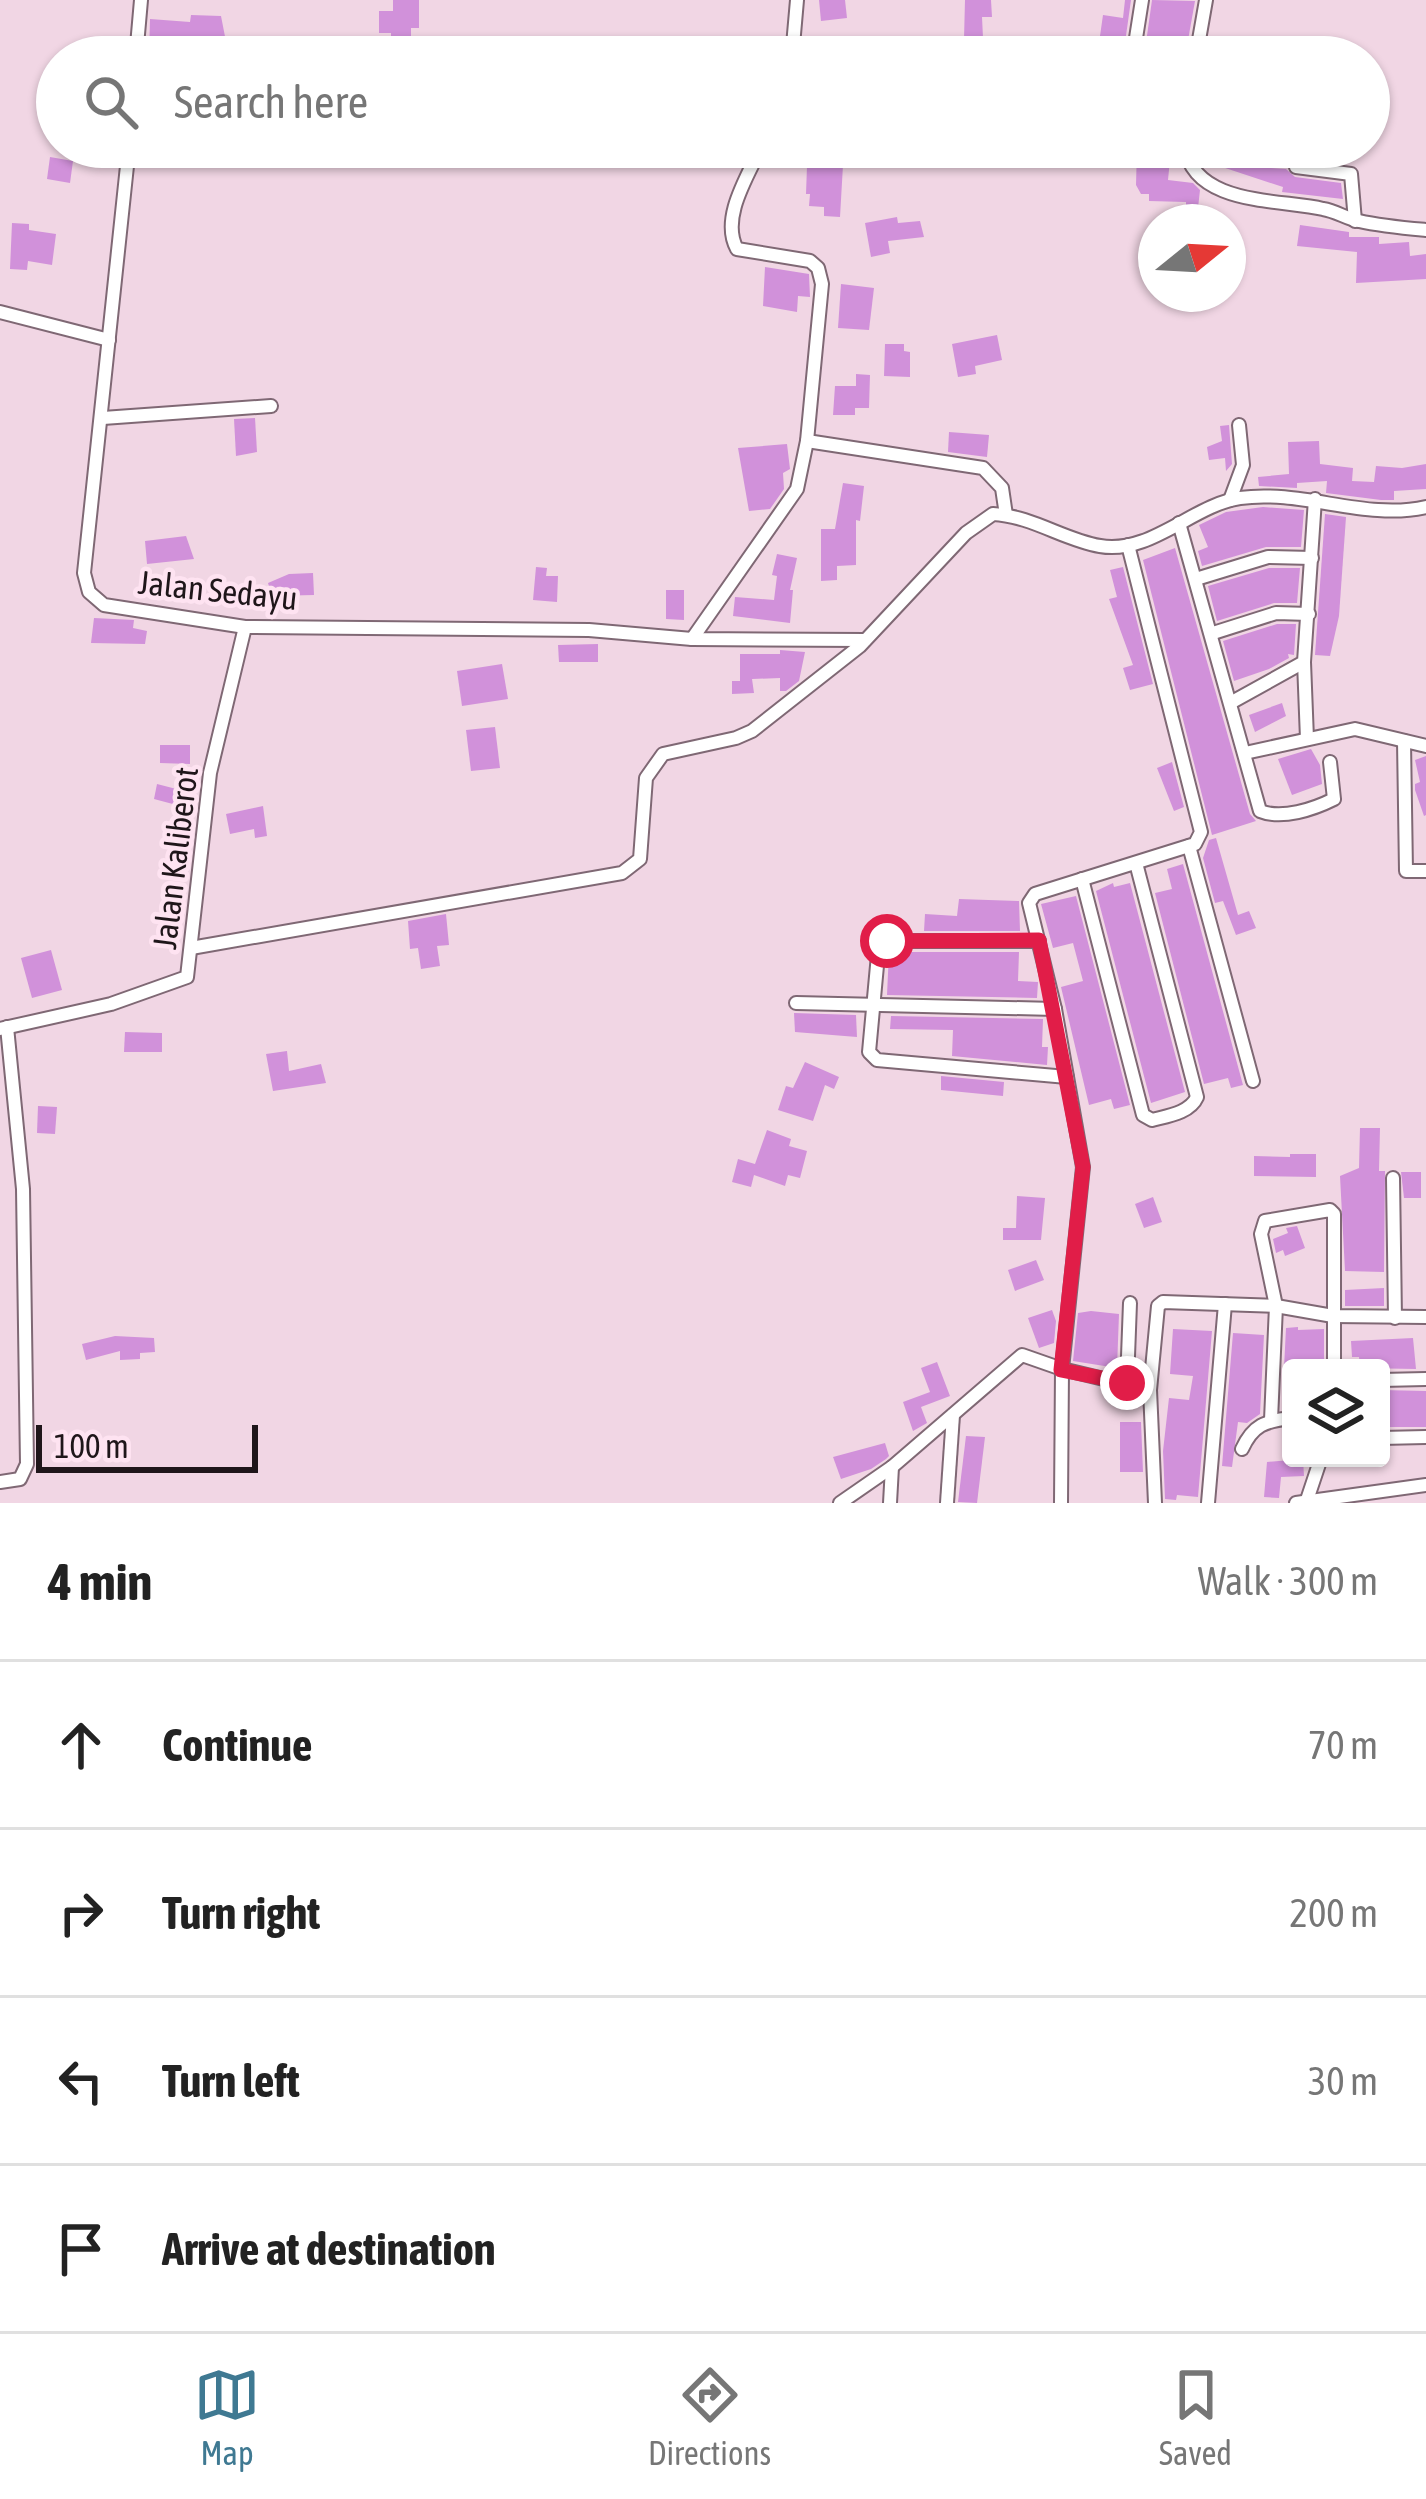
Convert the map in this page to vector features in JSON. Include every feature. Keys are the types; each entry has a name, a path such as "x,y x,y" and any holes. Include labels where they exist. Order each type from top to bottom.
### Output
{"street":[{"path":"138,36 141,0"},
{"path":"794,36 797,0"},
{"path":"1136,36 1142,0"},
{"path":"1199,36 1205,0"},
{"name":"Jalan Sedayu","path":"127,168 84,572 89,592 104,605 245,627 589,630 692,639 865,640"},
{"path":"692,639 794,493 807,441 822,284 818,268 810,261 737,248 732,238 734,207 752,168"},
{"path":"1195,168 1233,196 1426,230"},
{"path":"1303,168 1351,175 1355,220"},
{"path":"0,312 109,340"},
{"path":"103,418 271,406"},
{"path":"1230,500 1243,465 1238,425"},
{"path":"807,441 983,468 1002,488 1006,515"},
{"path":"1307,739 1304,662 1315,499"},
{"path":"191,948 622,873 640,859 646,778 663,754 745,736 865,640 983,519 1006,515 1101,546 1128,545 1230,500 1315,499 1382,510 1426,507"},
{"path":"1179,523 1259,809 1270,815 1317,807 1336,797 1330,762"},
{"path":"1060,1503 1061,1370 1083,1167 1031,898 1189,847 1202,832 1128,545"},
{"path":"1196,579 1268,557 1312,558"},
{"path":"1213,633 1276,613 1309,614"},
{"name":"Jalan Kaliberot","path":"3,1028 111,1004 188,977 210,773 245,627"},
{"path":"1232,702 1304,662"},
{"path":"1245,753 1354,729 1426,746"},
{"path":"1404,741 1406,871 1426,872"},
{"path":"1189,847 1253,1082"},
{"path":"1082,879 1143,1115 1152,1120 1162,1117 1191,1107 1197,1097 1136,862"},
{"path":"1039,940 879,944 869,1052 877,1060 1067,1077"},
{"path":"796,1003 1055,1010"},
{"path":"0,1482 20,1479 27,1464 23,1189 3,1028"},
{"path":"1393,1178 1396,1318"},
{"path":"1271,1420 1276,1306 1262,1226 1265,1221 1330,1210 1336,1220 1334,1359"},
{"path":"1155,1503 1150,1390 1158,1306 1168,1300 1276,1306 1333,1316 1426,1318"},
{"path":"1127,1383 1130,1303"},
{"path":"1208,1503 1225,1304"},
{"path":"840,1503 892,1467 1022,1355 1061,1370 1150,1390"},
{"path":"1390,1380 1426,1379"},
{"path":"947,1503 952,1415"},
{"path":"1242,1449 1250,1432 1282,1419"},
{"path":"1390,1438 1426,1437"},
{"path":"890,1503 892,1467"},
{"path":"1302,1501 1317,1467"},
{"path":"1302,1501 1426,1485"}],"building":[{"path":"393,0 419,0 419,28 411,28 411,36 379,33 379,11 393,11"},
{"path":"819,0 845,0 847,18 821,21"},
{"path":"965,0 991,0 992,17 982,17 983,36 964,36"},
{"path":"1125,0 1131,0 1126,36 1100,36 1103,15 1123,18"},
{"path":"1152,0 1195,1 1189,36 1147,36"},
{"path":"191,15 221,16 225,36 150,36 150,19 190,22"},
{"path":"48,168 72,168 70,183 47,179"},
{"path":"807,168 843,168 840,217 824,216 824,207 809,206 810,194 806,194"},
{"path":"1136,168 1169,168 1168,180 1193,183 1200,190 1198,204 1149,201 1149,194 1141,194"},
{"path":"1225,168 1286,169 1295,177 1341,183 1343,199 1282,192 1283,187"},
{"path":"897,217 898,223 920,221 924,237 888,241 890,253 871,257 865,223"},
{"path":"12,223 56,234 52,265 28,261 27,270 10,269"},
{"path":"1300,225 1349,232 1349,237 1379,237 1379,244 1409,242 1410,256 1426,254 1426,279 1356,283 1357,252 1297,246"},
{"path":"765,267 809,274 810,297 798,296 797,312 763,306"},
{"path":"841,284 874,288 869,330 838,328"},
{"path":"997,335 1002,360 975,366 976,374 958,377 952,344"},
{"path":"885,344 904,344 904,351 910,352 910,377 884,376"},
{"path":"856,374 870,375 869,408 855,408 855,415 833,415 835,386 856,386"},
{"path":"255,418 257,452 236,456 234,419"},
{"path":"1229,425 1232,464 1226,471 1225,458 1209,460 1207,447 1222,441 1220,426"},
{"path":"949,432 989,435 987,457 948,452"},
{"path":"1319,441 1320,464 1353,468 1352,481 1374,482 1376,466 1426,464 1426,489 1394,491 1394,500 1381,500 1326,493 1327,481 1297,483 1297,488 1259,486 1258,477 1289,474 1288,442"},
{"path":"787,444 790,469 783,473 784,489 770,509 749,511 738,448"},
{"path":"843,483 864,486 860,521 856,520 856,565 837,566 837,580 821,581 821,529 835,529"},
{"path":"1263,507 1304,510 1301,547 1266,547 1202,566 1198,551 1208,547 1199,525 1226,512"},
{"path":"1325,514 1346,517 1339,616 1330,656 1315,655"},
{"path":"186,536 194,559 147,564 145,541"},
{"path":"1175,548 1250,814 1256,821 1212,835 1143,560"},
{"path":"777,554 797,558 790,623 733,616 735,597 774,600 777,576 772,575"},
{"path":"536,567 547,568 546,576 558,576 557,602 533,600"},
{"path":"1123,567 1153,684 1130,690 1123,668 1133,665 1109,599 1117,597 1110,570"},
{"path":"1269,568 1300,568 1297,603 1274,603 1217,621 1208,586"},
{"path":"313,573 314,595 272,596 268,583 289,574"},
{"path":"666,590 684,590 684,620 666,619"},
{"path":"94,618 134,620 133,628 147,631 145,644 91,643"},
{"path":"1277,624 1296,624 1294,655 1234,681 1223,641"},
{"path":"598,644 598,662 559,662 558,645"},
{"path":"780,650 805,652 799,681 780,691 780,678 752,679 754,693 732,694 732,681 740,681 740,654 780,654"},
{"path":"502,664 508,699 462,706 457,671"},
{"path":"1282,703 1286,716 1255,732 1249,715"},
{"path":"495,727 500,768 471,771 466,730"},
{"path":"160,745 190,745 190,764 160,763"},
{"path":"1311,749 1320,765 1322,784 1292,795 1278,759"},
{"path":"1426,756 1424,816 1415,790 1420,782 1415,760"},
{"path":"1172,762 1184,807 1174,811 1157,768"},
{"path":"157,784 188,792 184,807 154,799"},
{"path":"263,806 267,836 255,838 254,829 230,834 226,814"},
{"path":"1216,838 1238,915 1249,911 1256,928 1236,935 1223,901 1215,903 1203,858 1209,840"},
{"path":"1183,864 1243,1085 1231,1088 1228,1078 1204,1084 1155,893 1172,889 1167,869"},
{"path":"1113,883 1114,887 1130,883 1185,1092 1151,1103 1096,891"},
{"path":"1076,896 1130,1105 1114,1109 1111,1099 1089,1105 1061,987 1083,981 1073,943 1053,948 1041,904"},
{"path":"959,899 1019,901 1020,931 924,931 925,914 957,916"},
{"path":"446,914 449,945 437,946 440,966 421,969 418,948 410,949 408,921"},
{"path":"51,950 62,990 32,998 21,958"},
{"path":"889,952 1019,952 1018,981 1038,982 1037,998 887,995"},
{"path":"794,1013 856,1015 857,1037 795,1032"},
{"path":"891,1016 1043,1019 1047,1065 952,1056 953,1030 890,1029"},
{"path":"125,1032 162,1033 162,1052 124,1052"},
{"path":"287,1051 289,1071 321,1064 326,1083 273,1091 266,1054"},
{"path":"805,1062 839,1077 834,1089 825,1085 813,1121 778,1110 786,1086 793,1088"},
{"path":"941,1076 1004,1082 1003,1096 941,1090"},
{"path":"38,1106 57,1107 55,1134 37,1133"},
{"path":"1360,1128 1380,1128 1379,1171 1385,1171 1384,1272 1345,1271 1340,1176 1359,1168"},
{"path":"767,1130 791,1139 789,1146 807,1151 800,1178 788,1175 785,1186 754,1175 751,1187 732,1182 738,1159 755,1164"},
{"path":"1316,1154 1316,1177 1254,1176 1254,1156"},
{"path":"1401,1172 1421,1172 1421,1198 1404,1198"},
{"path":"1017,1196 1045,1198 1041,1240 1003,1240 1003,1228 1016,1228"},
{"path":"1153,1197 1162,1222 1144,1228 1135,1204"},
{"path":"1297,1226 1305,1248 1285,1256 1283,1250 1276,1253 1273,1239"},
{"path":"1036,1260 1044,1280 1015,1291 1008,1270"},
{"path":"1384,1288 1384,1306 1345,1306 1345,1290"},
{"path":"1052,1310 1054,1343 1039,1348 1028,1318"},
{"path":"1078,1313 1119,1314 1117,1368 1073,1361"},
{"path":"1286,1328 1324,1329 1324,1359 1284,1359"},
{"path":"1173,1329 1212,1331 1198,1497 1177,1495 1176,1500 1165,1499 1163,1451 1169,1398 1189,1400 1193,1376 1170,1374"},
{"path":"1233,1333 1264,1335 1260,1414 1247,1423 1238,1422 1232,1467 1222,1466"},
{"path":"115,1336 154,1338 155,1352 140,1353 140,1359 120,1360 120,1351 86,1360 82,1344"},
{"path":"1413,1338 1416,1369 1390,1369 1390,1359 1352,1357 1351,1341"},
{"path":"937,1362 950,1396 921,1407 927,1423 913,1431 903,1402 930,1392 921,1368"},
{"path":"1390,1390 1426,1391 1426,1427 1390,1427"},
{"path":"1120,1422 1141,1422 1143,1472 1120,1472"},
{"path":"966,1436 985,1437 977,1503 958,1502"},
{"path":"885,1443 886,1459 841,1479 833,1457"},
{"path":"1267,1462 1303,1467 1304,1476 1281,1477 1279,1498 1264,1497"}],"route":[{"path":"887,941 1039,940 1083,1167 1061,1370 1127,1383"}]}
